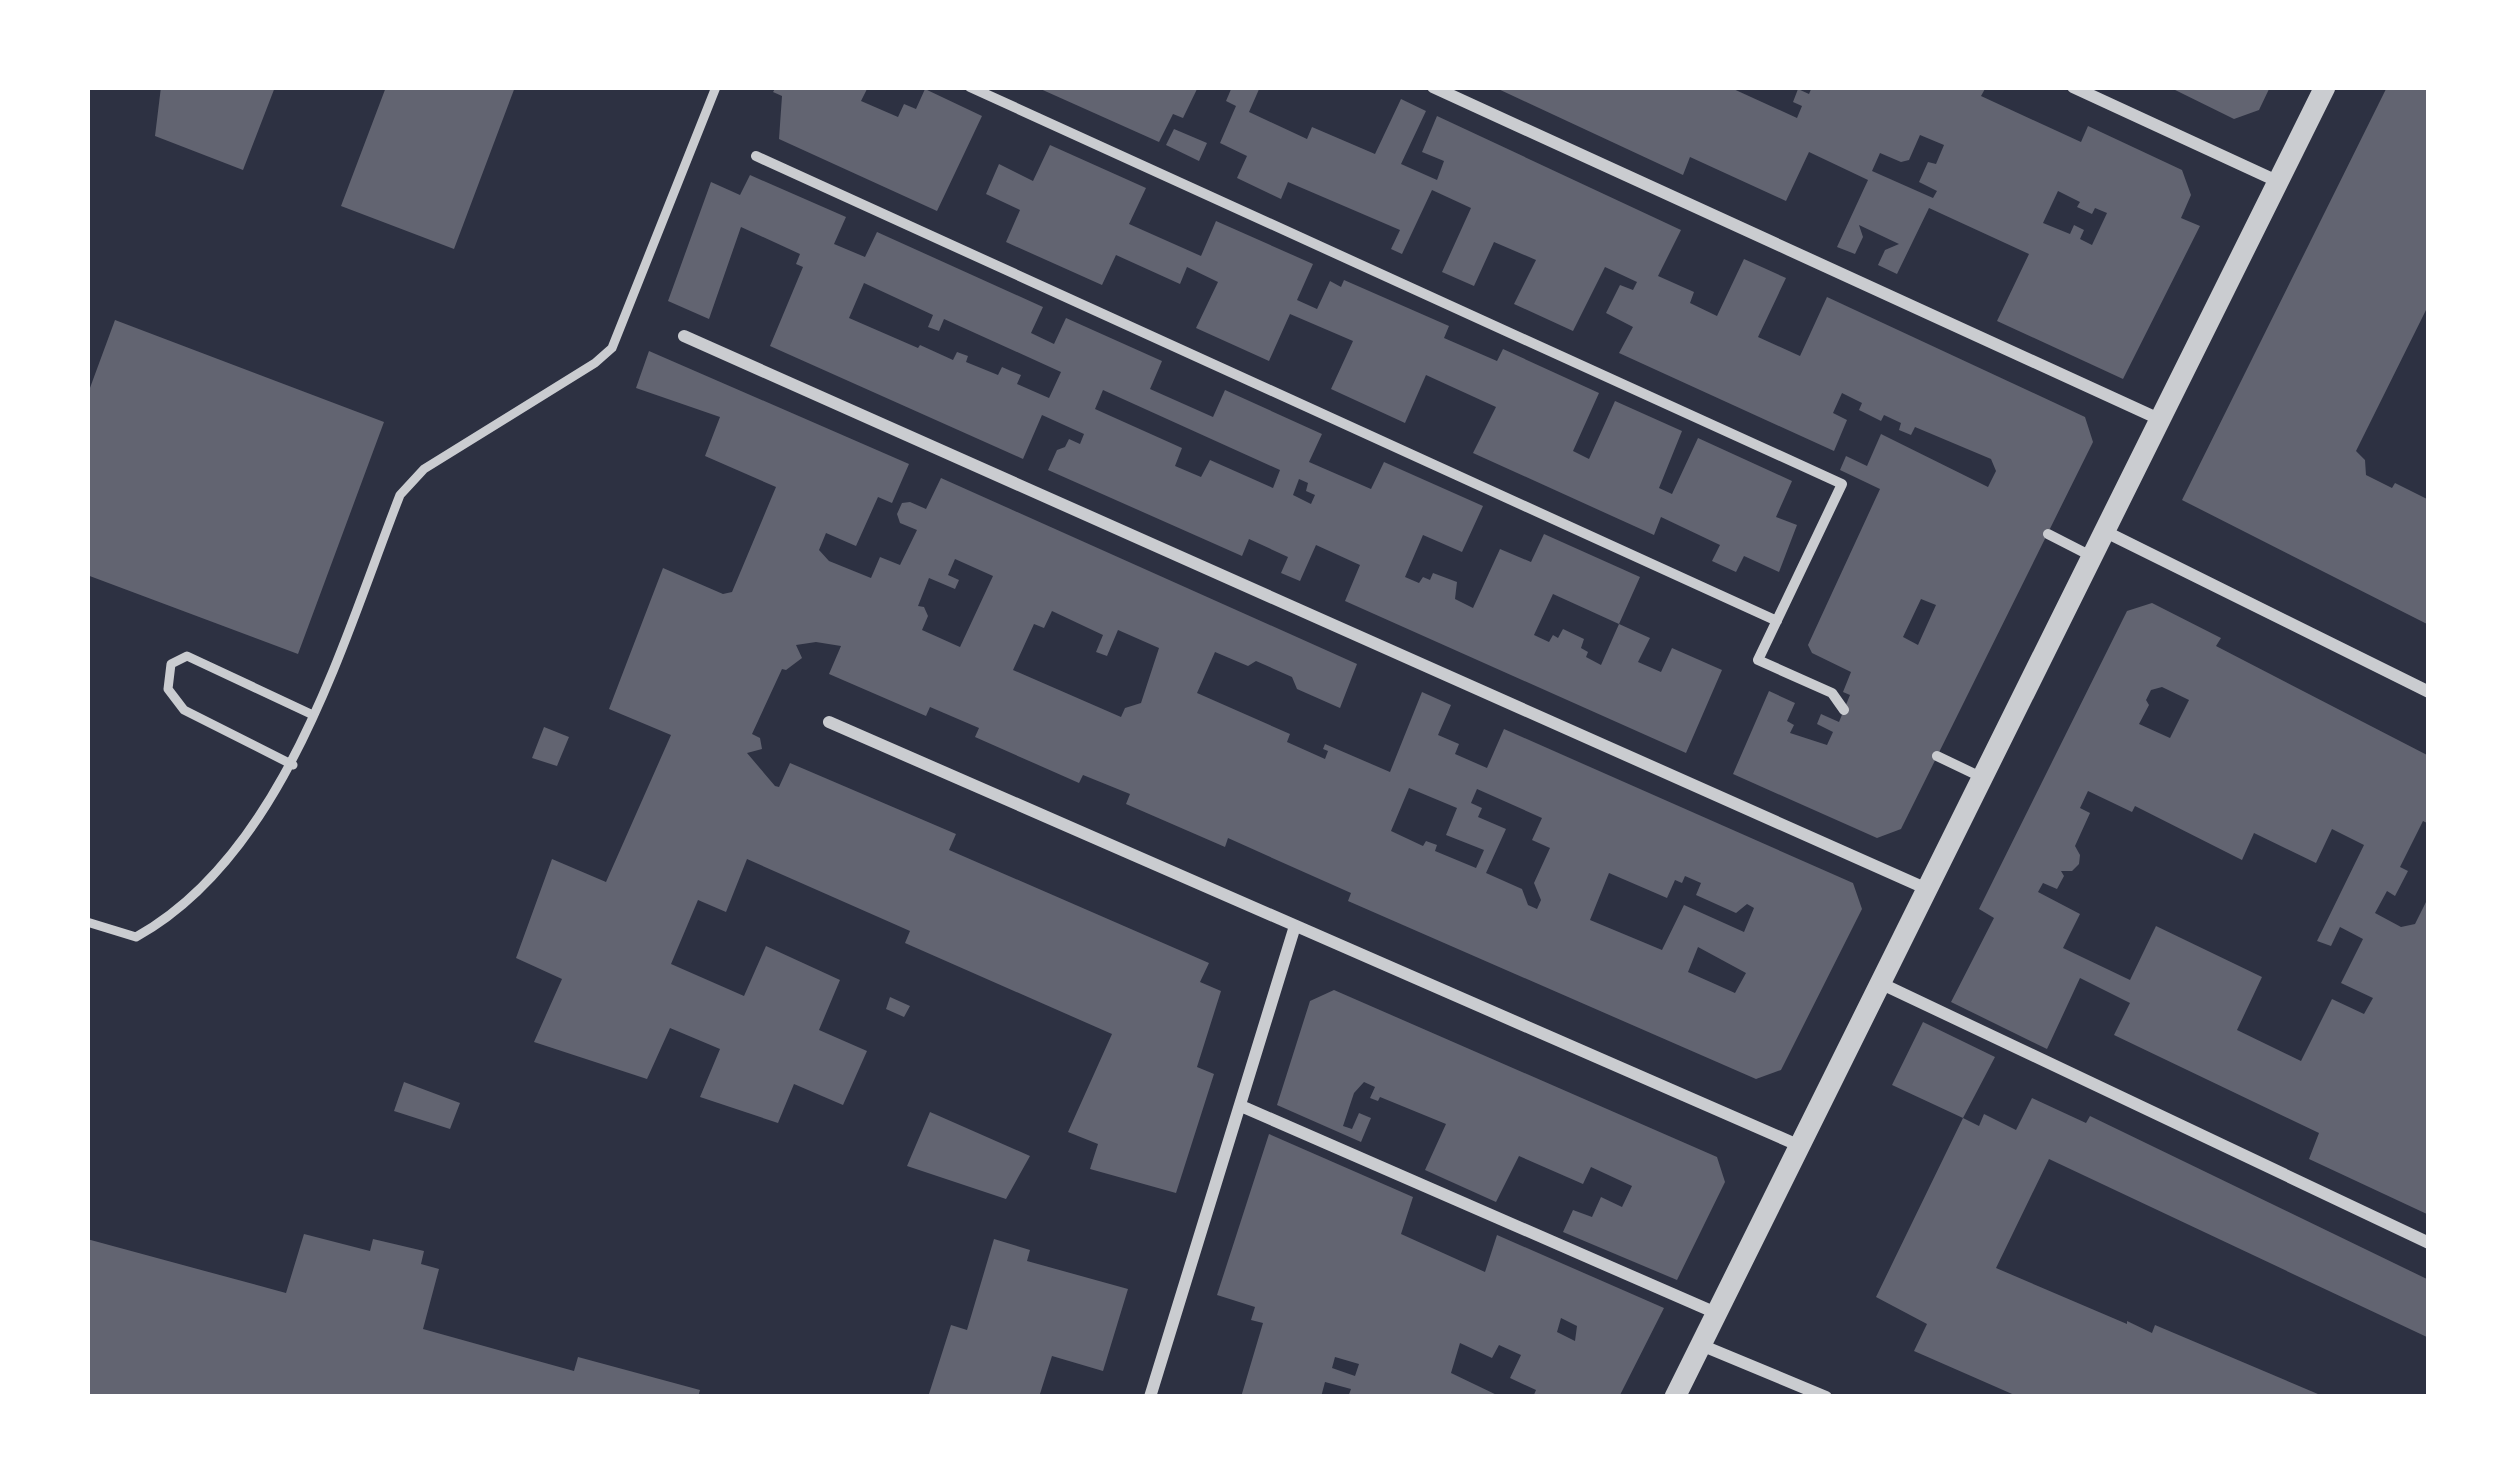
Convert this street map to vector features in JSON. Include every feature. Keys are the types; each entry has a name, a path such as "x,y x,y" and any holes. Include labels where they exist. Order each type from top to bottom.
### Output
{"street":[{"path":"970,87 1842,484 1758,660 1832,693 1844,710"},
{"path":"1433,87 2159,419"},
{"path":"2072,87 2279,182"},
{"path":"1675,1397 2325,87"},
{"path":"756,156 1777,621"},
{"path":"684,336 1927,889"},
{"path":"2104,531 2429,692"},
{"path":"2048,534 2091,556"},
{"path":"830,722 1800,1146"},
{"path":"1937,755 1983,778"},
{"path":"1150,1397 1294,926"},
{"path":"1880,983 2429,1243"},
{"path":"1241,1106 1716,1313"},
{"path":"1701,1345 1826,1397"}],"lane":[{"path":"87,922 136,937 159,924 214,877 292,765 400,495 424,469 612,348 716,87"},
{"path":"292,765 184,710 167,689 171,664 187,656 313,715"}],"building":[{"path":"161,87 275,87 243,170 155,136"},
{"path":"386,87 515,87 454,249 341,206"},
{"path":"776,87 868,87 861,101 898,117 904,104 916,109 925,89 982,116 937,211 779,139 782,96 773,92"},
{"path":"1036,87 1198,87 1183,118 1173,114 1159,142"},
{"path":"1232,87 1260,87 1249,112 1307,139 1312,127 1375,154 1401,99 1426,111 1401,164 1437,180 1444,161 1422,152 1437,116 1681,230 1658,276 1694,292 1690,303 1717,316 1744,259 1786,278 1758,337 1800,356 1827,297 2085,417 2093,442 1901,829 1877,838 1733,774 1769,691 1795,703 1787,721 1794,725 1790,733 1827,745 1833,732 1817,724 1821,714 1839,722 1850,695 1843,692 1851,672 1812,653 1808,645 1880,489 1840,470 1846,456 1867,466 1881,434 1988,487 1996,471 1991,459 1915,427 1911,435 1899,430 1901,423 1884,415 1881,421 1859,410 1862,403 1842,393 1833,413 1847,420 1834,451 1619,353 1633,327 1606,313 1620,285 1633,290 1637,282 1605,267 1573,331 1514,304 1536,260 1494,242 1474,286 1442,272 1471,208 1432,190 1402,254 1391,249 1400,230 1288,182 1281,199 1237,178 1247,156 1220,143 1236,106 1226,101","holes":["1921,599 1936,605 1918,645 1903,637"]},
{"path":"1494,87 1729,87 1797,118 1802,106 1793,102 1798,89 1809,94 1812,87 1986,87 1981,96 2081,142 2088,126 2182,170 2191,195 2181,218 2200,226 2123,379 1997,321 2029,254 1929,208 1897,274 1878,265 1885,250 1899,244 1859,225 1863,237 1855,254 1837,247 1868,180 1809,152 1786,201 1690,157 1683,175","holes":["1920,135 1944,145 1936,164 1928,162 1919,182 1937,191 1933,198 1872,171 1880,153 1901,162 1909,160","2058,191 2092,214 2095,208 2107,213 2092,245 2080,239 2084,230 2074,225 2070,234 2043,223"]},
{"path":"2169,87 2270,87 2259,110 2234,119"},
{"path":"2387,87 2429,87 2429,304 2356,451 2365,460 2366,475 2429,500 2429,625 2182,500"},
{"path":"1174,129 1207,143 1199,161 1166,145"},
{"path":"1050,145 1146,188 1129,224 1201,256 1216,221 1313,264 1297,300 1317,309 1330,281 1341,287 1344,280 1449,326 1444,338 1497,361 1503,349 1599,393 1573,451 1589,459 1615,401 1682,431 1659,488 1672,494 1698,438 1792,481 1776,517 1797,525 1779,572 1744,556 1736,572 1712,561 1720,545 1661,517 1654,535 1473,453 1496,407 1426,375 1405,423 1331,389 1353,341 1290,314 1269,361 1196,328 1218,282 1187,267 1180,284 1116,255 1102,285 1006,242 1020,210 986,194 999,164 1033,181"},
{"path":"750,175 846,217 834,244 865,257 877,232 1043,307 1031,333 1054,344 1066,318 1162,361 1150,389 1213,417 1225,390 1322,434 1309,462 1371,489 1384,462 1483,506 1462,552 1423,535 1405,577 1419,583 1423,577 1430,580 1433,573 1457,582 1455,599 1473,608 1500,549 1531,562 1544,534 1640,577 1619,624 1650,638 1638,662 1661,672 1672,648 1722,670 1686,753 1345,601 1360,565 1316,545 1300,581 1281,573 1288,557 1249,539 1242,556 1048,470 1057,450 1069,439 1080,444 1084,434 1042,415 1023,459 770,346 803,267 796,264 800,254 741,227 709,319 668,301 711,182 740,195","holes":["864,283 933,315 928,327 939,331 944,319 1061,372 1049,398 1017,384 1021,375 1002,367 998,375 966,362 968,356 957,352 953,360 849,318","1103,390 1280,470 1273,488 1210,460 1201,477 1175,466 1182,448 1095,409","1299,479 1315,495 1311,504 1293,495","1553,594 1619,624 1601,665 1586,657 1588,652 1581,648 1584,639 1563,629 1549,642 1534,635"]},
{"path":"115,320 384,422 298,654 87,575 87,396"},
{"path":"649,351 909,464 892,503 878,497 856,546 826,533 819,550 829,561 871,578 880,557 900,565 917,530 900,523 897,514 902,503 926,509 941,478 1357,664 1340,708 1297,689 1292,677 1256,661 1248,666 1215,652 1197,693 1290,734 1287,742 1325,759 1325,744 1390,772 1422,692 1451,705 1438,735 1459,744 1455,754 1487,768 1504,729 1853,883 1862,909 1781,1070 1756,1079 1348,901 1351,893 1228,838 1225,847 1126,804 1130,794 1083,775 1079,783 975,737 979,728 930,707 926,716 829,674 841,646 816,642 796,645 802,658 782,669 752,734 760,738 762,749 747,753 775,786 779,787 790,763 956,834 949,850 1209,963 1200,982 1221,991 1197,1067 1214,1074 1176,1193 1090,1169 1098,1144 1068,1132 1112,1034 905,943 910,931 747,859 726,912 698,900 671,964 744,996 766,946 840,980 819,1030 867,1051 843,1105 794,1084 778,1123 700,1097 720,1049 670,1028 647,1079 534,1042 562,979 516,958 552,859 606,882 671,735 609,709 663,568 723,594 732,592 776,487 705,456 720,417 636,388","holes":["955,559 993,576 960,647 922,630 928,616 918,606 929,578 955,589 959,580 948,575","1052,611 1103,635 1096,652 1107,656 1118,630 1159,648 1141,703 1125,708 1121,717 1013,670 1034,624 1044,628","1409,788 1457,808 1446,835 1484,850 1476,868 1435,851 1437,845 1426,841 1423,846 1391,831","1477,789 1542,818 1532,840 1550,848 1534,883 1541,900 1537,909 1528,905 1522,889 1486,873 1506,829 1478,817 1482,808 1471,803","1609,873 1667,898 1675,880 1682,883 1685,876 1701,883 1696,895 1736,913 1747,904 1754,908 1744,932 1684,905 1662,950 1590,920","1698,947 1746,973 1735,993 1688,972"]},
{"path":"2152,603 2221,638 2216,646 2429,756 2429,824 2423,821 2400,867 2408,871 2395,896 2387,891 2375,913 2401,927 2415,924 2429,896 2429,1215 2309,1159 2319,1133 2114,1035 2130,1003 2080,978 2047,1049 1951,1002 1994,918 1979,909 2127,611","holes":["2162,687 2189,700 2170,738 2139,724 2151,690","2088,791 2132,812 2135,806 2242,860 2254,833 2316,863 2332,829 2364,845 2317,941 2331,946 2340,927 2363,939 2341,983 2373,998 2364,1014 2332,999 2301,1061 2237,1030 2262,977 2156,926 2130,980 2063,948 2080,914 2038,892 2043,883 2057,889 2064,876 2061,871 2072,871 2079,864 2075,846 2090,813 2080,808"]},
{"path":"544,727 569,737 557,766 532,758"},
{"path":"1334,990 1717,1157 1725,1182 1677,1280 1563,1232 1573,1210 1592,1217 1601,1197 1622,1207 1632,1186 1591,1167 1583,1184 1519,1156 1496,1202 1425,1170 1446,1124 1380,1097 1378,1101 1370,1098 1375,1087 1364,1082 1354,1093 1343,1126 1352,1129 1359,1113 1371,1118 1361,1142 1277,1105 1310,1001"},
{"path":"890,997 910,1006 904,1017 886,1009"},
{"path":"1923,1022 1995,1057 1963,1118 1892,1085"},
{"path":"404,1082 460,1103 450,1129 394,1111"},
{"path":"2032,1098 2086,1123 2090,1116 2429,1280 2429,1338 2049,1159 1996,1268 2152,1333 2155,1325 2325,1397 2019,1397 1914,1351 1927,1324 1876,1297 1963,1118 1979,1126 1984,1114 2016,1130"},
{"path":"930,1112 1030,1156 1006,1199 907,1166"},
{"path":"1269,1134 1413,1197 1401,1234 1485,1272 1497,1235 1664,1308 1619,1397 1533,1397 1536,1390 1510,1378 1521,1355 1499,1345 1492,1358 1460,1343 1451,1373 1501,1397 1348,1397 1351,1389 1325,1382 1321,1397 1241,1397 1263,1323 1251,1320 1255,1307 1217,1295","holes":["1561,1318 1577,1326 1575,1341 1557,1332","1335,1357 1359,1364 1355,1376 1332,1368"]},
{"path":"304,1234 370,1251 373,1239 424,1251 421,1264 439,1269 423,1329 574,1371 578,1357 700,1390 698,1397 87,1397 87,1239 286,1293"},
{"path":"994,1239 1030,1250 1027,1261 1128,1289 1103,1371 1052,1356 1039,1397 928,1397 951,1325 967,1330"}]}
